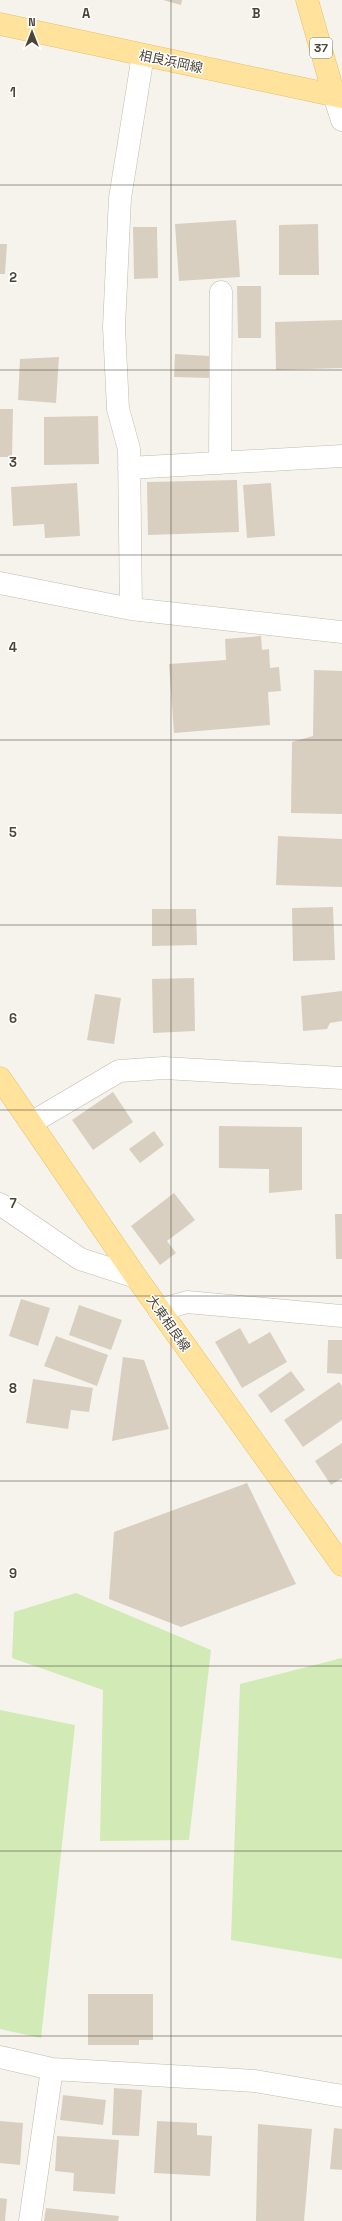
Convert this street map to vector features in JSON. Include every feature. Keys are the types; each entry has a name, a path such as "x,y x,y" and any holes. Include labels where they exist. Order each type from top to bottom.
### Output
{"main road":[{"name":"37","path":"307,0 338,96"},
{"name":"相良浜岡線","path":"0,24 143,56 338,96"},
{"name":"大東相良線","path":"0,1078 159,1310 342,1565"}],"street":[{"path":"132,609 129,449 118,409 114,327 120,198 143,56"},
{"path":"338,96 342,120"},
{"path":"220,463 221,292"},
{"path":"129,468 342,456"},
{"path":"0,583 132,609 342,632"},
{"path":"31,1123 119,1070 164,1068 342,1078"},
{"path":"0,1204 80,1259 136,1277"},
{"path":"159,1310 187,1302 342,1316"},
{"path":"0,2058 52,2069 254,2081 342,2096"},
{"path":"30,2221 52,2069"}],"green space":[{"path":"76,1593 211,1650 189,1840 100,1841 103,1690 12,1658 14,1612"},
{"path":"342,1658 342,1959 231,1940 240,1684"},
{"path":"0,1710 75,1725 41,2038 0,2029"}],"building":[{"path":"163,0 182,0 181,5"},
{"path":"236,220 240,277 179,281 175,224"},
{"path":"318,224 319,275 279,275 279,225"},
{"path":"133,227 157,227 158,278 134,279"},
{"path":"0,244 7,244 5,274 0,274"},
{"path":"237,286 261,286 261,338 238,338"},
{"path":"342,320 342,368 276,370 275,322"},
{"path":"175,354 210,356 209,378 174,377"},
{"path":"59,357 56,403 18,400 20,359"},
{"path":"0,409 13,409 12,457 0,457"},
{"path":"98,416 99,464 44,465 44,417"},
{"path":"237,480 239,532 148,535 147,482"},
{"path":"77,483 80,536 45,538 44,524 13,526 11,487"},
{"path":"271,483 275,536 247,538 243,485"},
{"path":"261,636 262,650 269,649 270,668 279,667 281,691 268,692 270,725 174,733 169,664 226,660 225,639"},
{"path":"314,670 342,671 342,814 291,813 292,742 313,736"},
{"path":"278,836 342,839 342,887 276,885"},
{"path":"333,907 335,960 293,961 292,908"},
{"path":"152,909 196,909 197,945 152,946"},
{"path":"194,978 195,1031 153,1033 152,979"},
{"path":"342,991 342,1021 330,1023 327,1029 303,1031 301,996"},
{"path":"95,994 121,998 114,1044 87,1040"},
{"path":"113,1092 133,1122 93,1150 72,1120"},
{"path":"219,1126 302,1127 302,1190 269,1193 269,1169 219,1168"},
{"path":"154,1131 164,1145 140,1163 129,1149"},
{"path":"174,1193 195,1220 167,1241 176,1253 160,1265 131,1226"},
{"path":"335,1214 342,1214 342,1259 336,1259"},
{"path":"21,1299 50,1308 38,1346 9,1336"},
{"path":"79,1305 122,1320 111,1350 69,1335"},
{"path":"240,1328 249,1344 270,1332 287,1362 242,1388 215,1342"},
{"path":"56,1336 108,1355 97,1386 44,1366"},
{"path":"328,1340 342,1340 342,1374 327,1373"},
{"path":"123,1357 144,1360 169,1429 112,1441"},
{"path":"291,1371 305,1390 271,1413 258,1395"},
{"path":"33,1379 93,1388 89,1412 71,1410 68,1429 26,1423"},
{"path":"339,1382 342,1386 342,1420 303,1447 284,1420"},
{"path":"342,1443 342,1478 331,1485 315,1461"},
{"path":"247,1483 296,1584 181,1627 109,1599 114,1532"},
{"path":"88,1994 153,1994 153,2040 139,2040 139,2045 88,2045"},
{"path":"114,2088 142,2090 139,2136 112,2135"},
{"path":"63,2095 106,2100 103,2125 60,2120"},
{"path":"0,2121 23,2123 20,2165 0,2163"},
{"path":"157,2121 197,2123 197,2135 212,2136 210,2176 154,2173"},
{"path":"258,2124 312,2129 304,2221 256,2221"},
{"path":"334,2128 342,2129 342,2170 330,2169"},
{"path":"57,2136 119,2140 115,2194 73,2191 74,2173 55,2171"},
{"path":"0,2198 7,2199 5,2221 0,2221"},
{"path":"46,2208 119,2216 118,2221 44,2221"}]}
